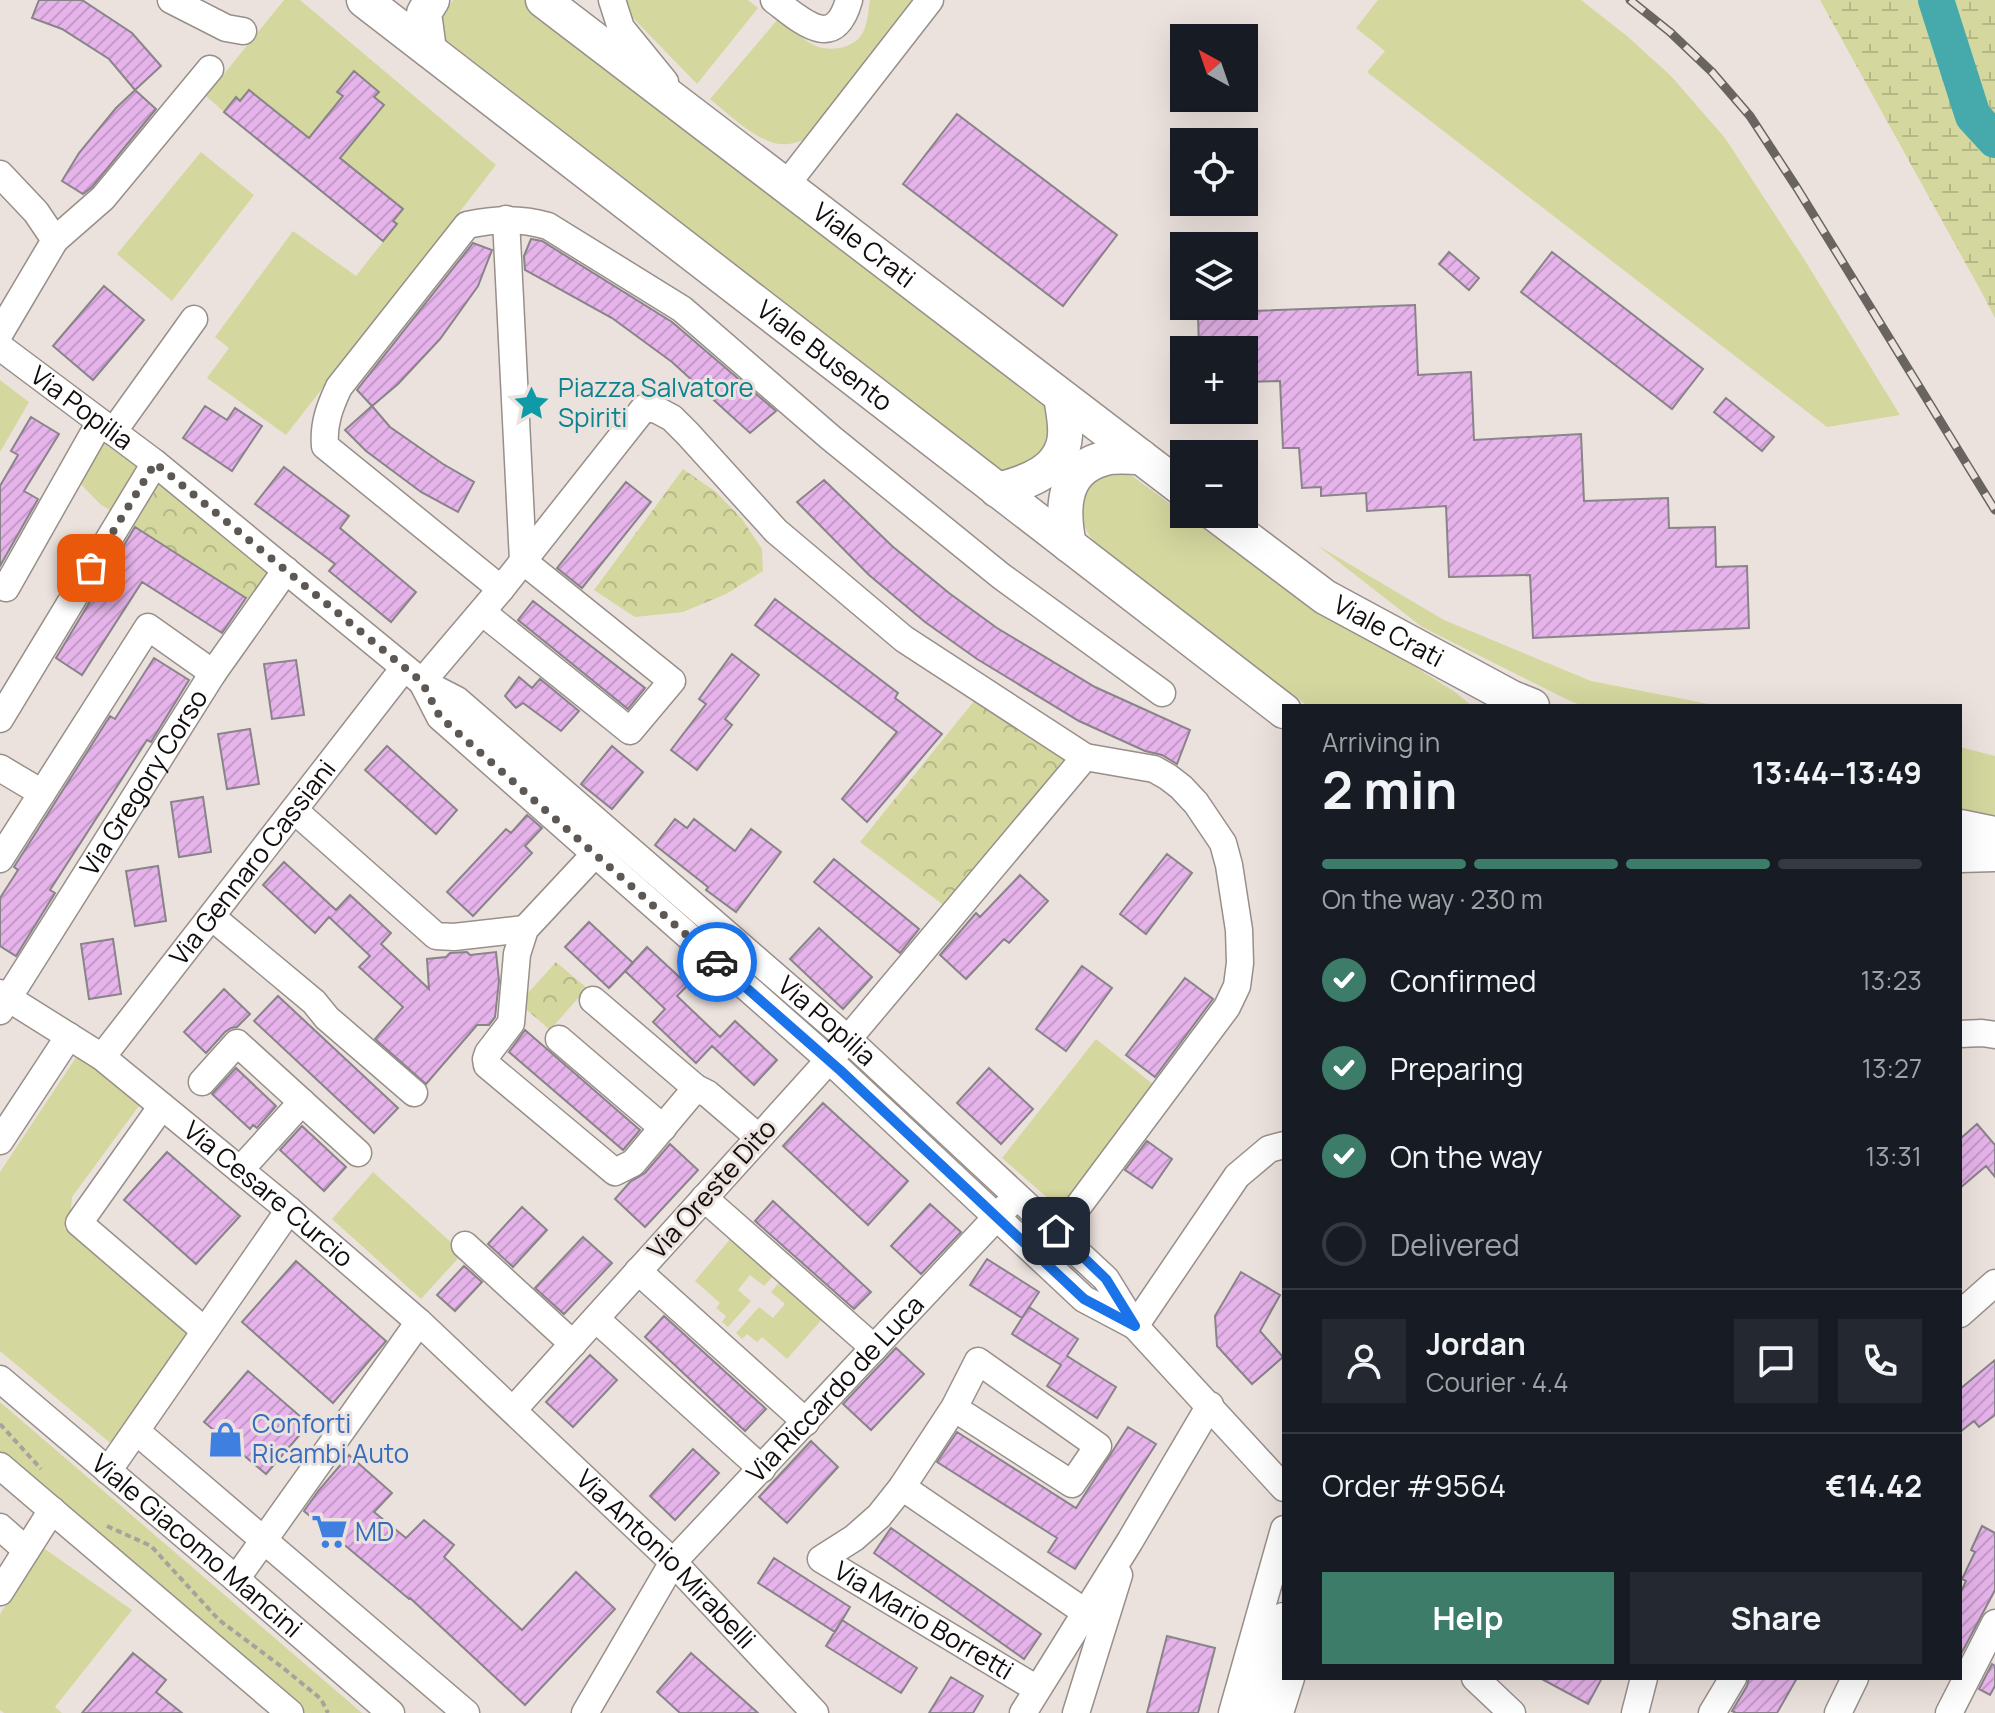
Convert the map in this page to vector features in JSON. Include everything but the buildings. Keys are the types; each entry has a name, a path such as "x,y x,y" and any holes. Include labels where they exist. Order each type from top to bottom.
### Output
{"main road":[{"name":"Viale Busento","path":"364,0 1282,709"},
{"path":"429,50 424,13 432,0"},
{"name":"Viale Crati","path":"543,0 1170,479"},
{"path":"997,490 1026,483 1045,472 1060,455 1065,436 1061,397"},
{"path":"1069,545 1064,522 1065,503 1069,486 1076,476 1087,465 1104,458 1141,457"},
{"name":"Viale Crati","path":"1234,528 1325,597 1519,703"},
{"path":"1962,827 1995,834"},
{"path":"1962,855 1995,854"},
{"path":"1258,1713 1282,1627"}],"street":[{"path":"171,0 226,28 243,31"},
{"path":"612,0 621,28 690,112"},
{"path":"774,0 814,29 826,30 844,17 849,0"},
{"path":"786,185 930,0"},
{"path":"0,333 55,240 103,198 210,69"},
{"path":"0,174 36,212 55,240"},
{"path":"482,612 630,731 672,681 523,561 506,219"},
{"path":"501,589 325,446 324,431 339,387 467,225 506,219 528,220 548,226 682,309 831,438 1001,576 1162,693"},
{"path":"6,588 107,427 194,319"},
{"name":"Via Popilia","path":"0,347 155,463 413,675 457,700 848,1039 1106,1279 1135,1326 1282,1486"},
{"path":"413,675 482,612 644,408 657,410 672,418 776,531 904,639 1085,757 1154,769 1181,787 1223,843 1239,930 1237,986 1227,1007 1071,1216 1056,1231"},
{"path":"0,719 155,463"},
{"name":"Via Gregory Corso","path":"3,1001 213,673 286,570"},
{"path":"0,859 148,627 213,673"},
{"name":"Via Popilia","path":"413,675 440,717 829,1060 1084,1299 1135,1326"},
{"name":"Via Gennaro Cassiani","path":"102,1057 294,810 413,675"},
{"name":"Via Oreste Dito","path":"513,1410 848,1039 1085,757"},
{"path":"0,768 42,793"},
{"path":"294,810 436,936 454,937 525,929"},
{"path":"595,854 525,929 517,954 511,1023 488,1053 487,1065 615,1172 633,1163 696,1088"},
{"path":"212,917 314,1002 327,1018 414,1093"},
{"path":"593,1000 758,1137"},
{"name":"Via Cesare Curcio","path":"3,1001 102,1057 289,1210 419,1322 513,1410"},
{"path":"0,1141 69,1036"},
{"path":"559,1039 663,1128"},
{"path":"202,1082 237,1043 358,1153"},
{"path":"240,1170 302,1102"},
{"path":"162,1106 79,1223 205,1331"},
{"path":"1135,1326 1237,1176 1269,1149 1282,1146"},
{"name":"Via Riccardo de Luca","path":"585,1713 673,1562 1017,1195"},
{"path":"704,1198 874,1348"},
{"path":"108,1471 289,1210"},
{"path":"465,1245 573,1344"},
{"path":"638,1271 806,1422"},
{"path":"1962,1312 1995,1283"},
{"path":"596,1319 762,1469"},
{"path":"236,1579 419,1322"},
{"name":"Via Mario Borretti","path":"954,1408 1072,1484 1098,1446 978,1361 954,1408 902,1487 879,1516 854,1538 821,1559 1037,1689"},
{"name":"Viale Giacomo Mancini","path":"0,1379 391,1713"},
{"path":"1076,1713 1094,1619 1130,1541 1210,1405"},
{"name":"Via Antonio Mirabelli","path":"513,1410 673,1562 815,1713"},
{"path":"143,1437 466,1713"},
{"path":"0,1466 290,1713"},
{"path":"902,1487 1094,1619"},
{"path":"0,1592 52,1510"},
{"path":"0,1527 26,1550"},
{"path":"1232,1713 1282,1536"},
{"path":"1023,1713 1037,1689 1094,1619"},
{"path":"1949,1713 1995,1623"},
{"path":"1280,1713 1290,1680"},
{"path":"1477,1680 1512,1713"},
{"path":"1635,1713 1643,1680"},
{"path":"1712,1713 1732,1680"},
{"path":"1838,1713 1854,1680"}],"path":[{"path":"0,1424 43,1470"},
{"path":"100,1523 151,1546 219,1620 321,1699 328,1713"}],"green space":[{"path":"284,0 300,0 496,165 286,435 207,378 229,348 215,337 293,231 356,276 397,224 393,221 403,209 340,158 384,105 374,97 378,91 353,71 337,91 343,96 309,138 250,90 240,101 236,97 224,112 206,96"},
{"path":"453,0 527,0 1047,405 1054,443 1016,472 996,470 441,36 441,19"},
{"path":"624,0 748,0 758,8 697,84 632,17"},
{"path":"870,0 917,0 809,138 789,144 768,141 747,129 710,99 778,19 814,45 838,48 856,41 863,33"},
{"path":"1378,0 1581,0 1627,36 1671,76 1725,138 1900,415 1827,427 1367,72 1385,51 1356,28"},
{"path":"1820,0 1995,0 1995,318 1982,293"},
{"path":"201,152 254,195 172,301 117,254"},
{"path":"0,380 29,402 0,452"},
{"path":"100,422 155,463 122,518 100,504 71,474"},
{"path":"155,463 286,570 260,606 122,518"},
{"path":"683,469 716,492 742,519 762,549 763,571 726,594 683,612 635,617 594,590"},
{"path":"1109,474 1131,475 1170,504 1170,528 1203,528 1256,567 1470,704 1305,704 1244,661 1096,545 1081,519 1083,497 1095,478"},
{"path":"1317,545 1444,620 1591,681 1709,704 1578,704 1422,627"},
{"path":"983,690 1085,757 954,913 860,842"},
{"path":"1962,748 1995,756 1995,823 1962,816"},
{"path":"556,962 587,988 550,1030 519,1003"},
{"path":"1096,1039 1159,1089 1065,1213 1002,1158"},
{"path":"79,1053 141,1103 72,1197 70,1220 64,1228 179,1326 187,1338 114,1446 0,1351 0,1172"},
{"path":"373,1172 463,1253 421,1299 332,1219"},
{"path":"731,1238 774,1275 764,1286 750,1275 738,1290 751,1301 728,1327 722,1322 726,1316 716,1308 720,1303 695,1281"},
{"path":"781,1280 824,1317 787,1359 762,1337 757,1342 747,1334 742,1339 736,1333 759,1307 773,1318 785,1304 771,1292"},
{"path":"0,1402 362,1713 301,1713 0,1455"},
{"path":"42,1547 132,1610 55,1707 62,1713 4,1713 0,1710 0,1614"}],"waterway":[{"path":"1936,0 1973,116 1995,140"}],"railway":[{"path":"1630,0 1712,72 1750,116 1995,510"}],"way so far":[{"path":"91,568 155,463 422,682 440,717 717,962"}],"place":[{"name":"Piazza Salvatore Spiriti","path":"532,403"},
{"name":"Conforti Ricambi Auto","path":"226,1439"},
{"name":"MD","path":"329,1532"}],"route":[{"path":"717,962 841,1071 1084,1299 1135,1326 1106,1279 1056,1231"}]}
